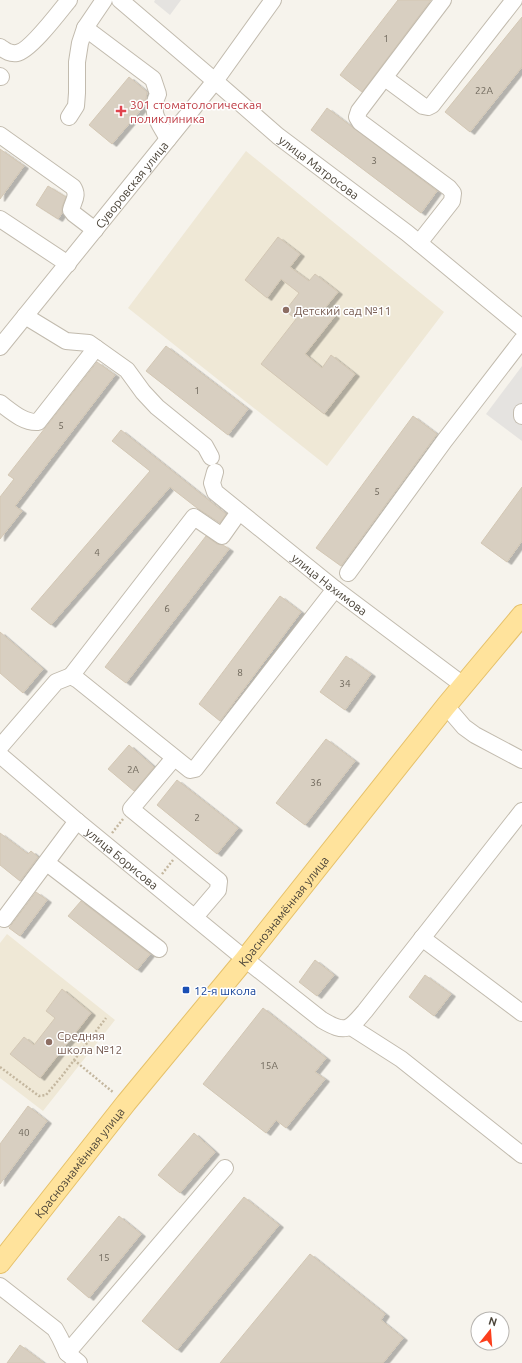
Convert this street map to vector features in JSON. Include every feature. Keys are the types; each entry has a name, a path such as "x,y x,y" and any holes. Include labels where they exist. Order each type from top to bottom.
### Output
{"main road":[{"name":"Краснознамённая улица","path":"0,1263 126,1103 245,959 463,685 522,615"}],"street":[{"path":"0,47 9,53 18,53 32,44 69,0"},
{"path":"69,117 76,106 77,62 80,42 85,28 104,0"},
{"name":"улица Матросова","path":"120,0 215,80 278,136 419,243 522,328"},
{"name":"Суворовская улица","path":"0,347 96,230 215,80 273,0"},
{"path":"419,243 452,201 453,193 449,188 360,122 357,117 384,78 443,0"},
{"path":"384,78 423,106 428,107 432,105 514,0"},
{"path":"85,28 153,79 158,94 154,102 154,112 168,139"},
{"path":"0,134 73,187 76,192 76,196 71,210 74,214 96,230"},
{"path":"0,219 68,264"},
{"name":"улица Нахимова","path":"25,316 66,341 89,343 127,370 143,392 158,407 205,446 213,464 212,483 215,492 335,589 463,685"},
{"path":"348,573 445,440 522,340"},
{"path":"0,403 14,414 30,423 38,422 96,348"},
{"path":"0,747 56,682 71,676 194,517 222,536 239,512"},
{"path":"71,676 174,758 190,770 195,769 335,589"},
{"path":"446,706 464,727 475,735 522,760"},
{"name":"улица Борисова","path":"0,755 77,821 322,1020 336,1028 344,1029 351,1027"},
{"path":"174,758 131,809 182,849 219,881 218,890 195,917"},
{"path":"522,811 351,1027 401,1059 522,1156"},
{"path":"4,919 77,821"},
{"path":"47,863 159,949"},
{"path":"422,938 522,1013"},
{"path":"0,1286 55,1329 73,1358 225,1168"}],"path":[{"path":"104,842 131,809"},
{"path":"155,884 182,849"},
{"path":"0,1067 39,1096 46,1095 106,1018"},
{"path":"74,1060 126,1103"}],"shaded area":[{"path":"155,0 181,0 170,15 154,2"},
{"name":"Детский сад №11","path":"246,151 444,312 327,466 128,308"},
{"path":"522,366 522,441 486,414"},
{"name":"Средняя школа №12","path":"7,934 115,1020 43,1111 0,1078 0,943"}],"building":[{"path":"398,0 431,0 362,92 340,75"},
{"path":"522,17 522,67 470,132 445,112"},
{"name":"301 стоматологическая поликлиника","path":"129,77 147,92 145,105 112,144 89,125"},
{"path":"327,108 437,191 421,213 311,130"},
{"path":"0,149 24,166 0,199"},
{"path":"48,186 66,197 62,207 62,213 58,219 36,205"},
{"path":"278,237 300,254 290,267 309,281 315,274 338,292 325,308 335,316 305,354 322,368 331,355 355,374 324,414 261,364 296,319 285,311 299,293 281,279 267,298 245,280"},
{"path":"166,346 248,409 228,435 146,371"},
{"path":"97,362 115,375 15,506 22,511 0,539 0,497 14,479 8,475"},
{"path":"413,416 437,434 341,566 316,548"},
{"path":"121,430 226,514 220,523 197,508 170,487 51,625 31,609 150,471 112,441"},
{"path":"522,487 522,541 507,562 481,543"},
{"path":"206,536 217,544 223,545 229,549 126,683 105,667"},
{"path":"280,596 301,612 220,721 199,704"},
{"path":"0,632 43,669 23,693 0,673"},
{"path":"346,656 371,674 345,710 320,692"},
{"path":"326,739 355,761 305,825 276,803"},
{"path":"129,745 154,767 134,791 108,769"},
{"path":"177,780 238,828 217,854 157,805"},
{"path":"0,833 28,854 31,851 38,857 20,881 0,865"},
{"path":"36,892 47,900 20,936 9,928"},
{"path":"81,901 150,954 137,970 68,916"},
{"path":"315,960 334,975 317,996 299,982"},
{"path":"425,975 451,994 434,1016 409,997"},
{"path":"62,989 91,1013 40,1078 10,1054 24,1037 34,1045 55,1018 46,1011"},
{"path":"263,1008 326,1058 315,1072 325,1079 286,1128 276,1120 266,1133 203,1084"},
{"path":"28,1106 47,1121 0,1184 0,1144"},
{"path":"194,1133 215,1152 180,1193 158,1175"},
{"path":"244,1197 279,1225 177,1350 142,1321"},
{"path":"119,1216 141,1234 89,1298 67,1279"},
{"path":"310,1254 385,1314 381,1320 403,1338 383,1363 220,1363"},
{"path":"20,1345 44,1363 7,1363"}],"place":[{"name":"301 стоматологическая поликлиника","path":"121,111"},
{"name":"Детский сад №11","path":"286,310"},
{"name":"12-я школа","path":"186,990"},
{"name":"Средняя школа №12","path":"49,1042"}]}
